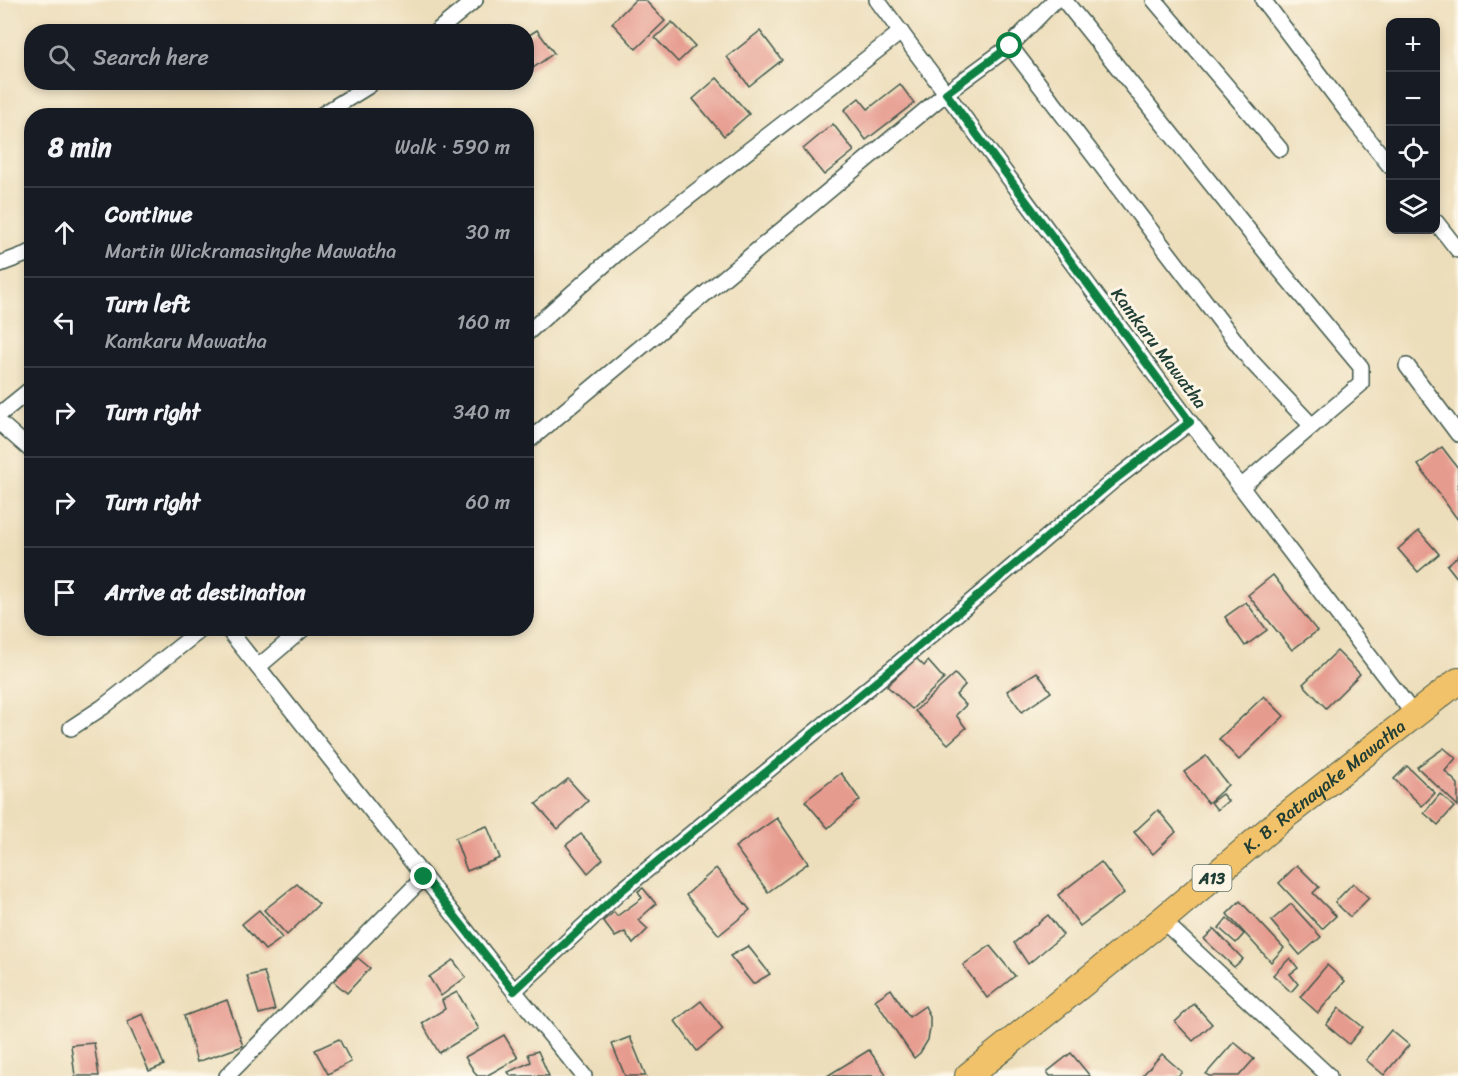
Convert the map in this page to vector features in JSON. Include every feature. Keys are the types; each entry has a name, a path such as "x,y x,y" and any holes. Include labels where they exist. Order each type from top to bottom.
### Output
{"highway":[{"name":"K. B. Ratnayake Mawatha","path":"968,1076 1162,920 1284,817 1458,681"}],"street":[{"path":"446,24 475,0"},
{"name":"Kamkaru Mawatha","path":"876,0 1190,422 1414,716"},
{"path":"534,436 946,93 1010,46 1055,0"},
{"path":"1064,0 1361,367 1361,384 1241,487"},
{"path":"1154,0 1280,149"},
{"path":"1263,0 1386,161"},
{"path":"534,327 622,249 901,32"},
{"path":"1010,46 1250,360 1312,426"},
{"path":"333,108 361,90"},
{"path":"348,108 365,90"},
{"path":"1440,227 1458,250"},
{"path":"0,264 24,255"},
{"path":"1407,366 1458,434"},
{"path":"0,414 24,394"},
{"path":"514,991 628,884 900,662 1113,481 1190,422"},
{"path":"0,423 24,444"},
{"path":"71,728 103,707 193,636"},
{"path":"233,636 584,1076"},
{"path":"258,667 295,636"},
{"path":"227,1076 424,877"},
{"path":"1162,920 1329,1076"}],"building":[{"path":"635,0 645,0 665,21 636,49 612,23"},
{"path":"672,22 695,46 678,62 655,38"},
{"path":"537,30 554,53 534,67 534,32"},
{"path":"760,31 782,60 749,86 727,57"},
{"path":"717,78 749,114 724,136 693,99"},
{"path":"900,84 914,103 866,140 844,110 859,98 868,109"},
{"path":"833,124 854,151 824,175 803,149"},
{"path":"1442,447 1458,468 1458,520 1418,465"},
{"path":"1419,531 1439,554 1418,572 1398,549"},
{"path":"1458,556 1458,579 1447,565"},
{"path":"1273,575 1317,631 1292,650 1248,595"},
{"path":"1246,602 1267,630 1245,646 1225,617"},
{"path":"1337,651 1360,674 1326,708 1303,684"},
{"path":"916,658 924,666 928,661 944,679 912,709 887,686"},
{"path":"1037,672 1051,692 1022,712 1007,691"},
{"path":"955,674 965,685 956,695 966,705 956,715 966,728 948,744 915,711"},
{"path":"1264,696 1284,716 1239,760 1219,739"},
{"path":"1444,748 1456,758 1445,771 1458,784 1458,806 1417,767"},
{"path":"1206,756 1228,785 1208,803 1184,772"},
{"path":"1407,766 1435,793 1422,806 1394,779"},
{"path":"841,773 860,800 828,828 805,801"},
{"path":"568,779 588,801 558,829 536,804"},
{"path":"1222,794 1228,801 1217,810 1211,802"},
{"path":"1440,794 1454,807 1438,825 1424,813"},
{"path":"1158,810 1176,832 1153,854 1134,832"},
{"path":"777,818 808,863 768,892 735,847"},
{"path":"487,826 500,858 467,871 455,838"},
{"path":"581,834 603,859 588,873 566,845"},
{"path":"1101,862 1124,893 1080,926 1058,895"},
{"path":"1297,865 1319,887 1313,893 1336,916 1322,929 1279,883"},
{"path":"716,868 750,910 719,935 686,895"},
{"path":"1353,883 1369,898 1350,917 1335,902"},
{"path":"297,884 319,904 287,935 264,910"},
{"path":"643,888 656,904 638,920 648,929 633,944 625,932 615,937 603,921 614,912 617,916 642,898 638,891"},
{"path":"1240,901 1284,948 1271,962 1227,914"},
{"path":"1291,904 1321,937 1300,955 1271,921"},
{"path":"259,910 282,938 265,950 242,924"},
{"path":"1048,915 1063,935 1028,964 1014,943"},
{"path":"1227,918 1244,934 1236,943 1219,928"},
{"path":"1214,929 1243,959 1234,967 1204,939"},
{"path":"748,946 770,974 753,984 730,956"},
{"path":"990,946 1015,976 987,998 963,965"},
{"path":"358,958 370,968 347,993 333,981"},
{"path":"1290,958 1298,968 1290,974 1298,984 1291,992 1273,975"},
{"path":"453,960 466,977 441,996 429,977"},
{"path":"1327,965 1345,981 1318,1013 1300,997"},
{"path":"264,972 275,1010 259,1014 247,976"},
{"path":"891,989 909,1017 925,1006 930,1017 928,1040 914,1058 875,1000"},
{"path":"457,992 479,1029 439,1053 422,1023 445,1009 442,1000"},
{"path":"227,1000 243,1046 197,1062 184,1016"},
{"path":"701,1001 723,1029 697,1051 675,1021"},
{"path":"1194,1004 1212,1024 1193,1041 1175,1022"},
{"path":"1339,1008 1363,1027 1349,1044 1326,1025"},
{"path":"143,1014 164,1065 149,1071 127,1021"},
{"path":"1391,1030 1409,1045 1384,1075 1366,1060"},
{"path":"504,1035 518,1058 486,1076 477,1076 465,1057"},
{"path":"630,1037 646,1076 625,1076 612,1044"},
{"path":"339,1039 351,1062 328,1074 315,1050"},
{"path":"1234,1042 1254,1059 1239,1076 1209,1076 1206,1074"},
{"path":"94,1043 99,1076 75,1076 71,1045"},
{"path":"869,1050 886,1074 883,1076 827,1076"},
{"path":"538,1051 549,1076 511,1076 508,1072 531,1062 528,1054"},
{"path":"1071,1053 1090,1076 1050,1076 1047,1072"},
{"path":"1162,1054 1182,1072 1178,1076 1142,1076"}],"route":[{"path":"424,877 514,991 620,892 900,662 1113,481 1190,422 946,93 1010,46"}]}
